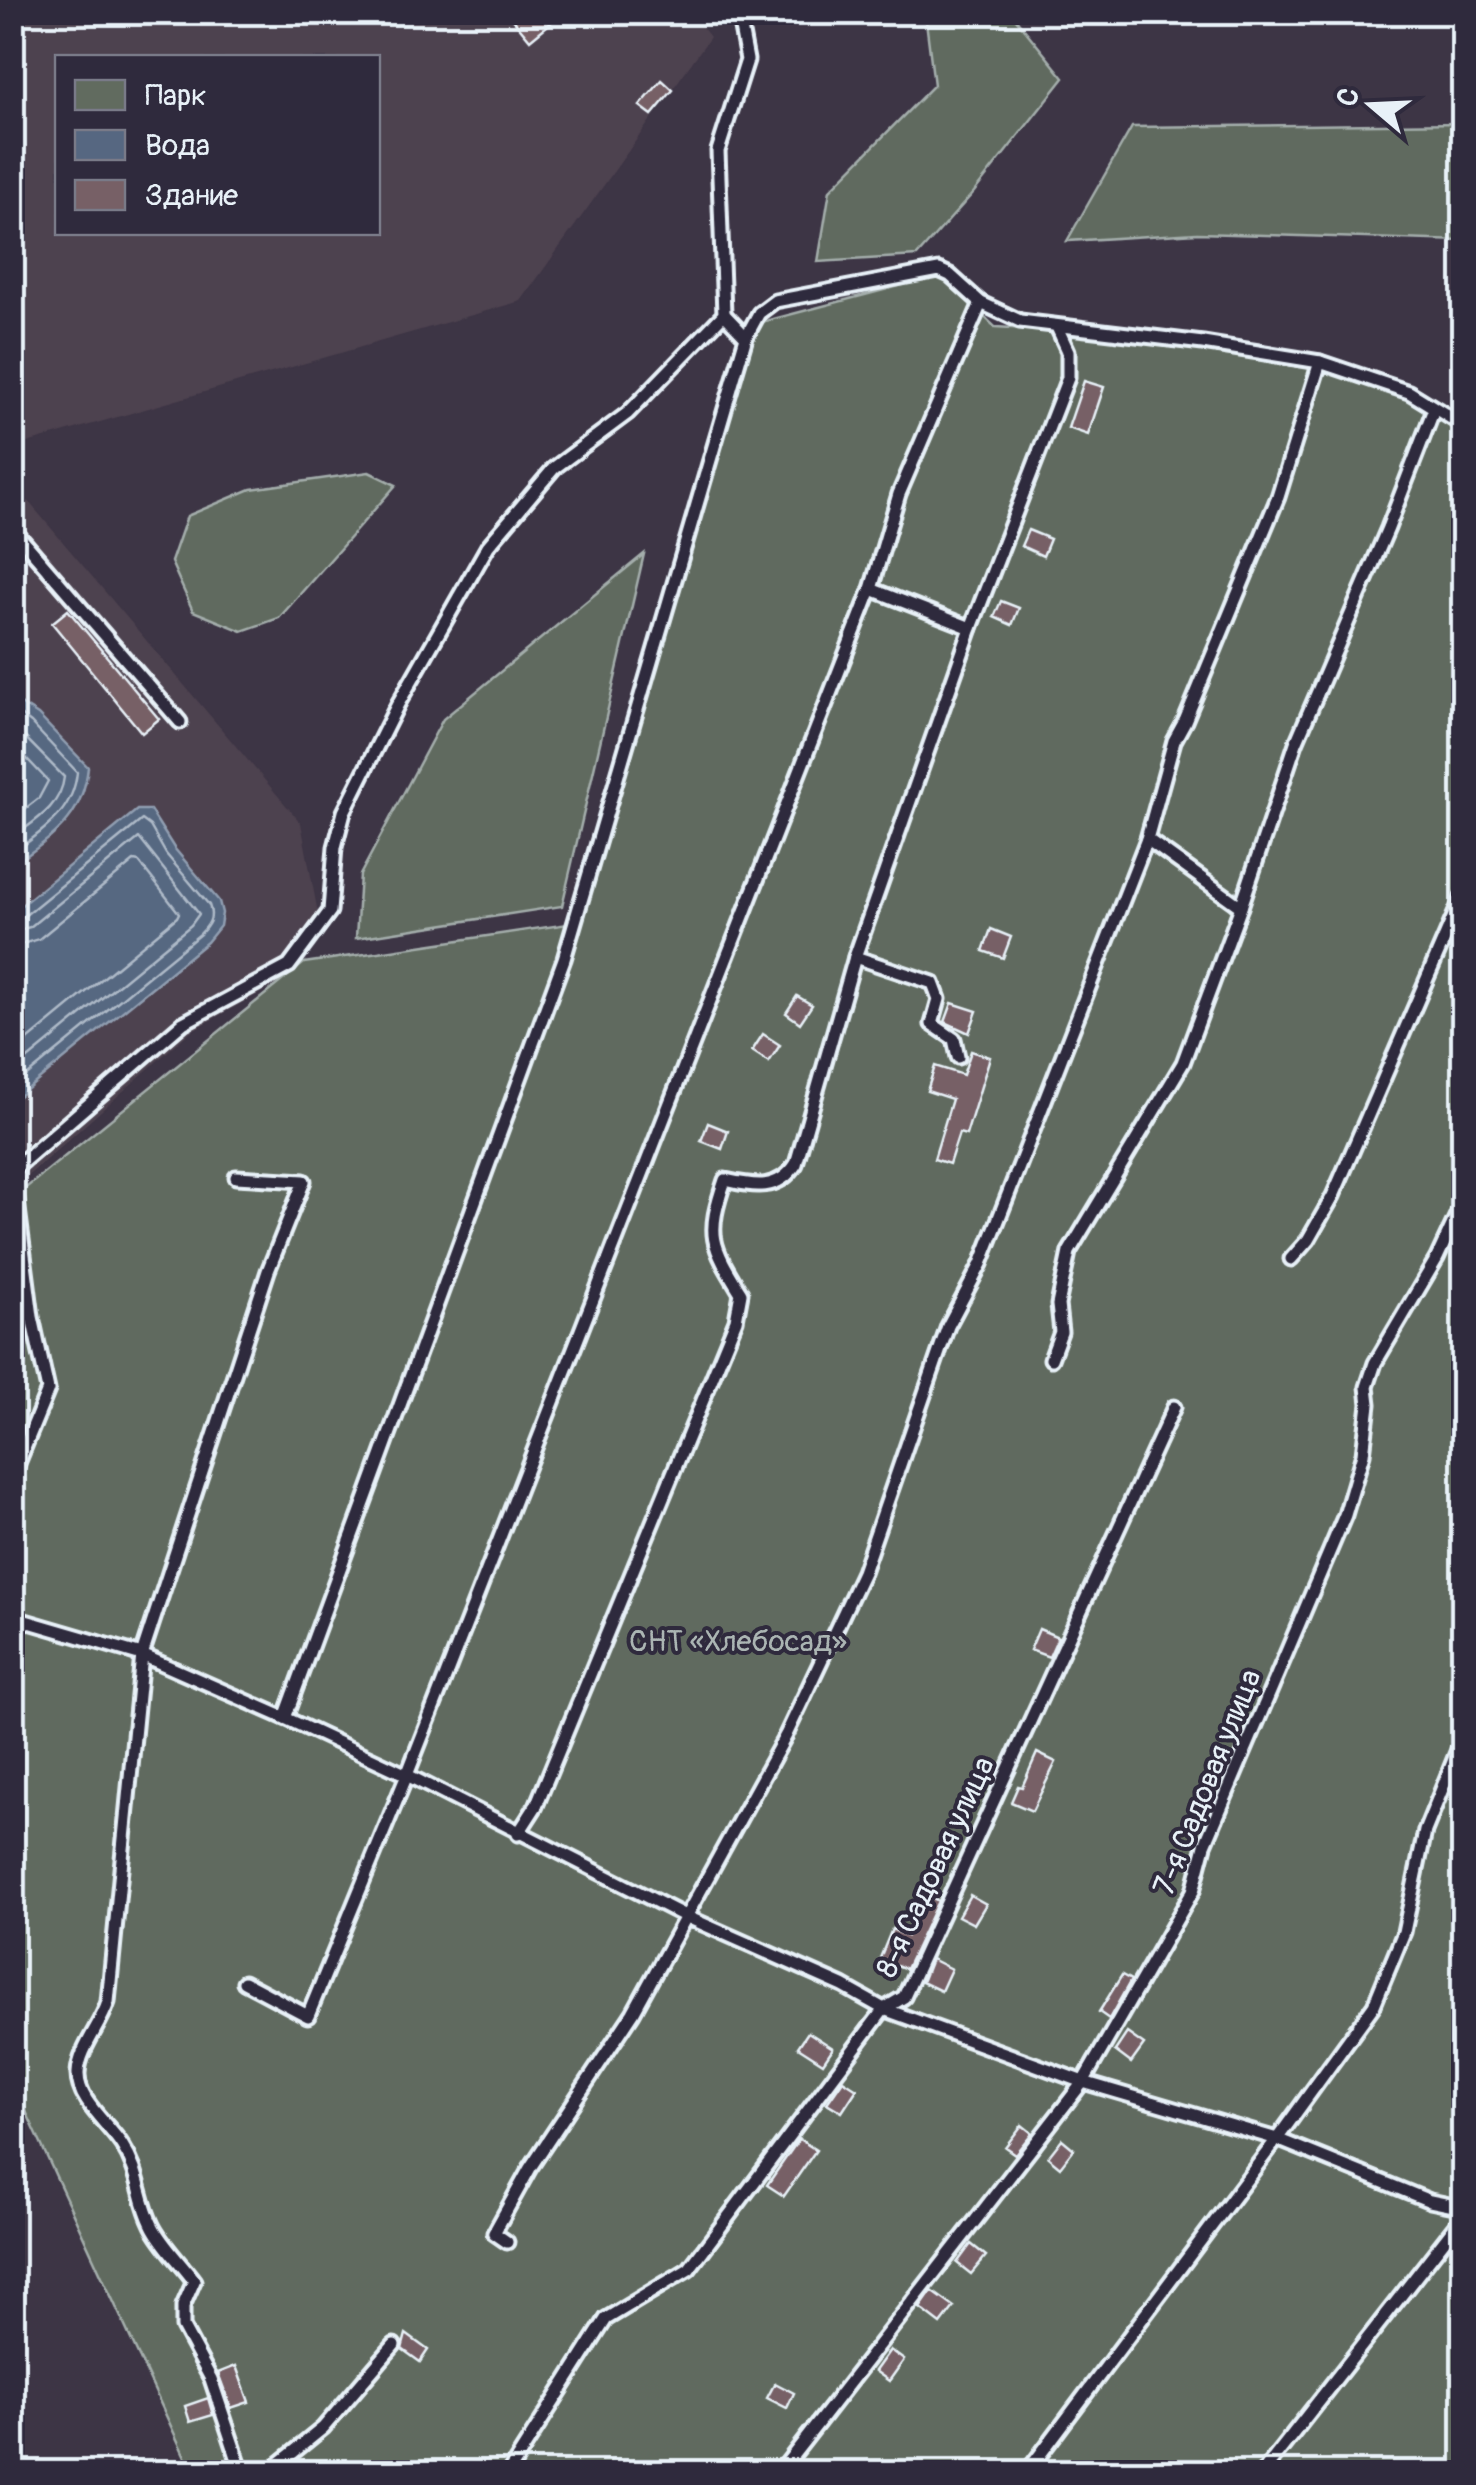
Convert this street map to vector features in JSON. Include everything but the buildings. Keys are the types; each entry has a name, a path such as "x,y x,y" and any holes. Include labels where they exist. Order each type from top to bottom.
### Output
{"lane":[{"path":"738,12 747,60 718,151 724,314 746,336"},
{"path":"285,1718 564,959 746,336 759,313 775,301 938,270 950,275 981,303 1020,321 1202,342 1320,362 1409,392 1464,426"},
{"path":"244,1982 308,2016 407,1775 871,589 899,494 981,303"},
{"path":"12,1478 48,1390 32,1317 13,1170 184,1023 290,966 330,912 334,846 344,812 398,704 488,546 554,468 628,413 724,314"},
{"path":"518,1834 536,1806 736,1320 741,1293 716,1252 713,1239 714,1212 725,1180 759,1187 778,1182 793,1170 855,957 971,628 1068,378 1068,352 1057,327"},
{"path":"507,2242 494,2233 530,2168 633,2013 786,1735 863,1572 948,1326 981,1264 1147,839 1174,741 1186,721 1278,497 1320,362"},
{"path":"1050,1359 1061,1332 1058,1306 1069,1252 1184,1063 1296,743 1434,409"},
{"path":"12,528 180,722"},
{"path":"871,589 971,628"},
{"path":"1147,839 1242,906"},
{"path":"1292,1259 1308,1240 1333,1196 1464,893"},
{"path":"855,957 933,984 939,999 932,1024 954,1039 958,1057"},
{"path":"236,1177 304,1181 268,1270 142,1655 108,2002 78,2073 82,2094 121,2143 137,2171 152,2226 194,2280 183,2306 183,2326 211,2378 242,2472"},
{"name":"7-я Садовая улица","path":"780,2472 1084,2082 1193,1890 1205,1844 1344,1516 1363,1454 1369,1404 1367,1387 1375,1363 1437,1258 1464,1200"},
{"name":"8-я Садовая улица","path":"508,2472 606,2319 689,2269 884,2009 904,1997 1174,1407"},
{"path":"12,1617 142,1655 285,1718 407,1775 685,1916 843,1986 884,2009 1084,2082 1277,2139 1464,2212 1264,2472"},
{"path":"1027,2472 1374,2005 1404,1932 1425,1831 1464,1735"},
{"path":"269,2472 323,2428 394,2345"}],"shaded area":[{"path":"690,12 710,37 521,301 13,447 13,13"},
{"path":"12,482 301,823 322,935 296,973 191,1031 13,1189"}],"green space":[{"path":"925,13 1011,13 1064,78 974,192 917,256 818,262 830,190 934,85"},
{"path":"1463,123 1463,241 1197,233 1067,241 1132,127"},
{"name":"СНТ «Хлебосад»","path":"941,275 995,327 1203,339 1385,381 1463,427 1463,2472 192,2472 13,2083 12,1199 304,963 582,922 758,323"},
{"path":"369,472 396,485 279,618 242,631 193,611 171,562 187,516 251,489"},
{"path":"644,554 562,906 356,938 360,875 443,719"}],"water":[{"path":"13,699 38,715 88,767 72,814 53,835 13,866"},
{"path":"137,810 150,810 174,848 219,901 220,926 207,942 13,1101 13,912"}]}
